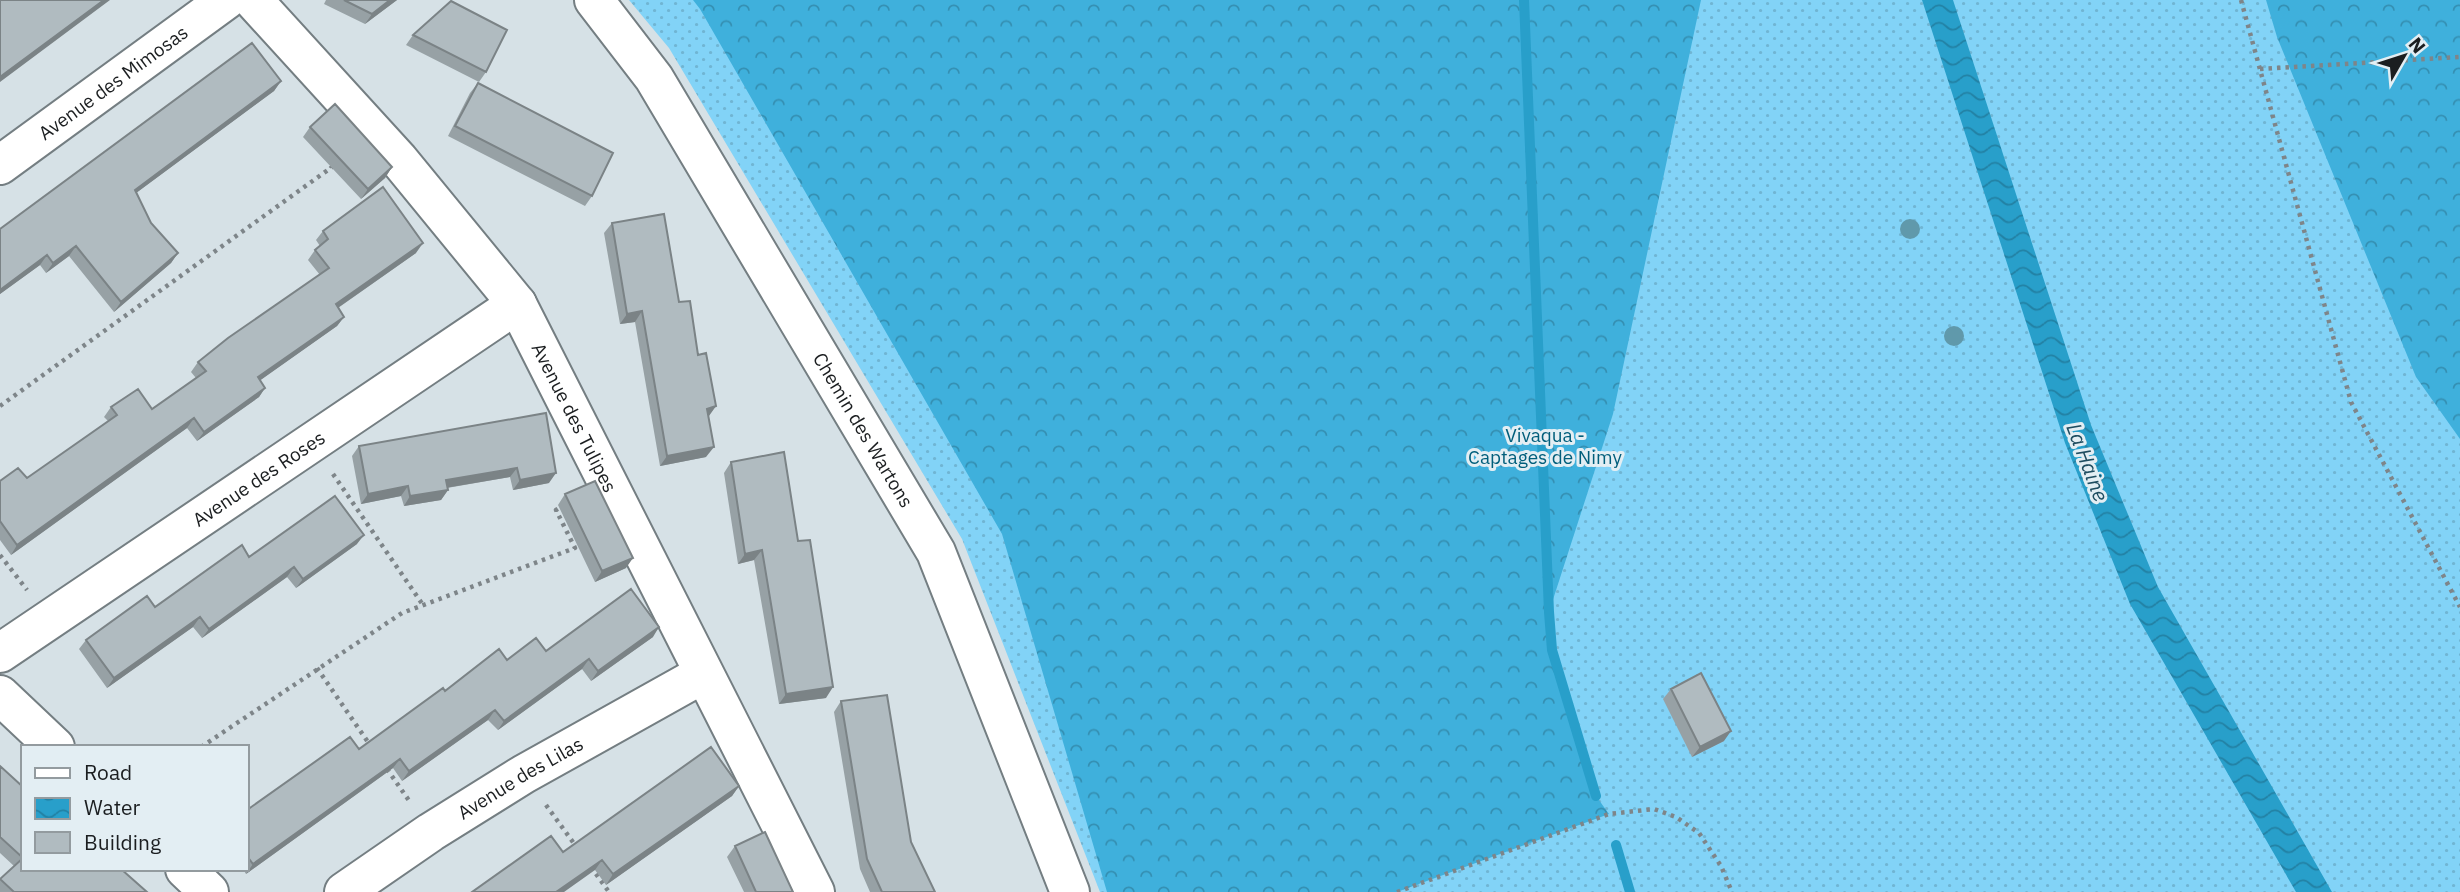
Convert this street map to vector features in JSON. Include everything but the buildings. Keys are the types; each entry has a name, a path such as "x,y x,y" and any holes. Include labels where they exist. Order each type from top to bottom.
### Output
{"street":[{"name":"Avenue des Mimosas","path":"0,165 226,0"},
{"name":"Avenue des Tulipes","path":"253,0 400,160 517,304 815,892"},
{"name":"Chemin des Wartons","path":"594,0 654,78 936,552 1070,892"},
{"name":"Avenue des Roses","path":"0,653 517,304"},
{"name":"Avenue des Lilas","path":"344,892 431,832 524,774 703,674"},
{"path":"0,695 53,745"},
{"path":"187,871 209,892"}],"path":[{"path":"2241,0 2351,402 2460,607"},
{"path":"2260,69 2460,57"},
{"path":"0,406 332,167 325,159"},
{"path":"311,443 423,606"},
{"path":"204,745 402,613 575,548 556,510 608,483"},
{"path":"317,668 378,755"},
{"path":"385,766 431,832"},
{"path":"524,774 578,849"},
{"path":"1397,892 1609,814 1654,809 1676,817 1699,833 1721,866 1732,892"},
{"path":"586,860 609,892"}],"green space":[{"name":"Vivaqua - Captages de Nimy","path":"629,0 2460,0 2460,892 1100,892 962,539 669,48"},
{"path":"693,0 1701,0 1613,414 1549,612 1552,650 1596,796 1609,814 1397,892 1107,892 1002,534"},
{"path":"2266,0 2460,0 2460,439 2416,377 2277,37"}],"water":[{"name":"La Haine","path":"1922,0 1953,0 2091,425 2158,587 2332,892 2296,892 2130,604 2065,443"}],"waterway":[{"path":"1524,0 1552,650 1596,796"},
{"path":"1616,845 1630,892"}]}
